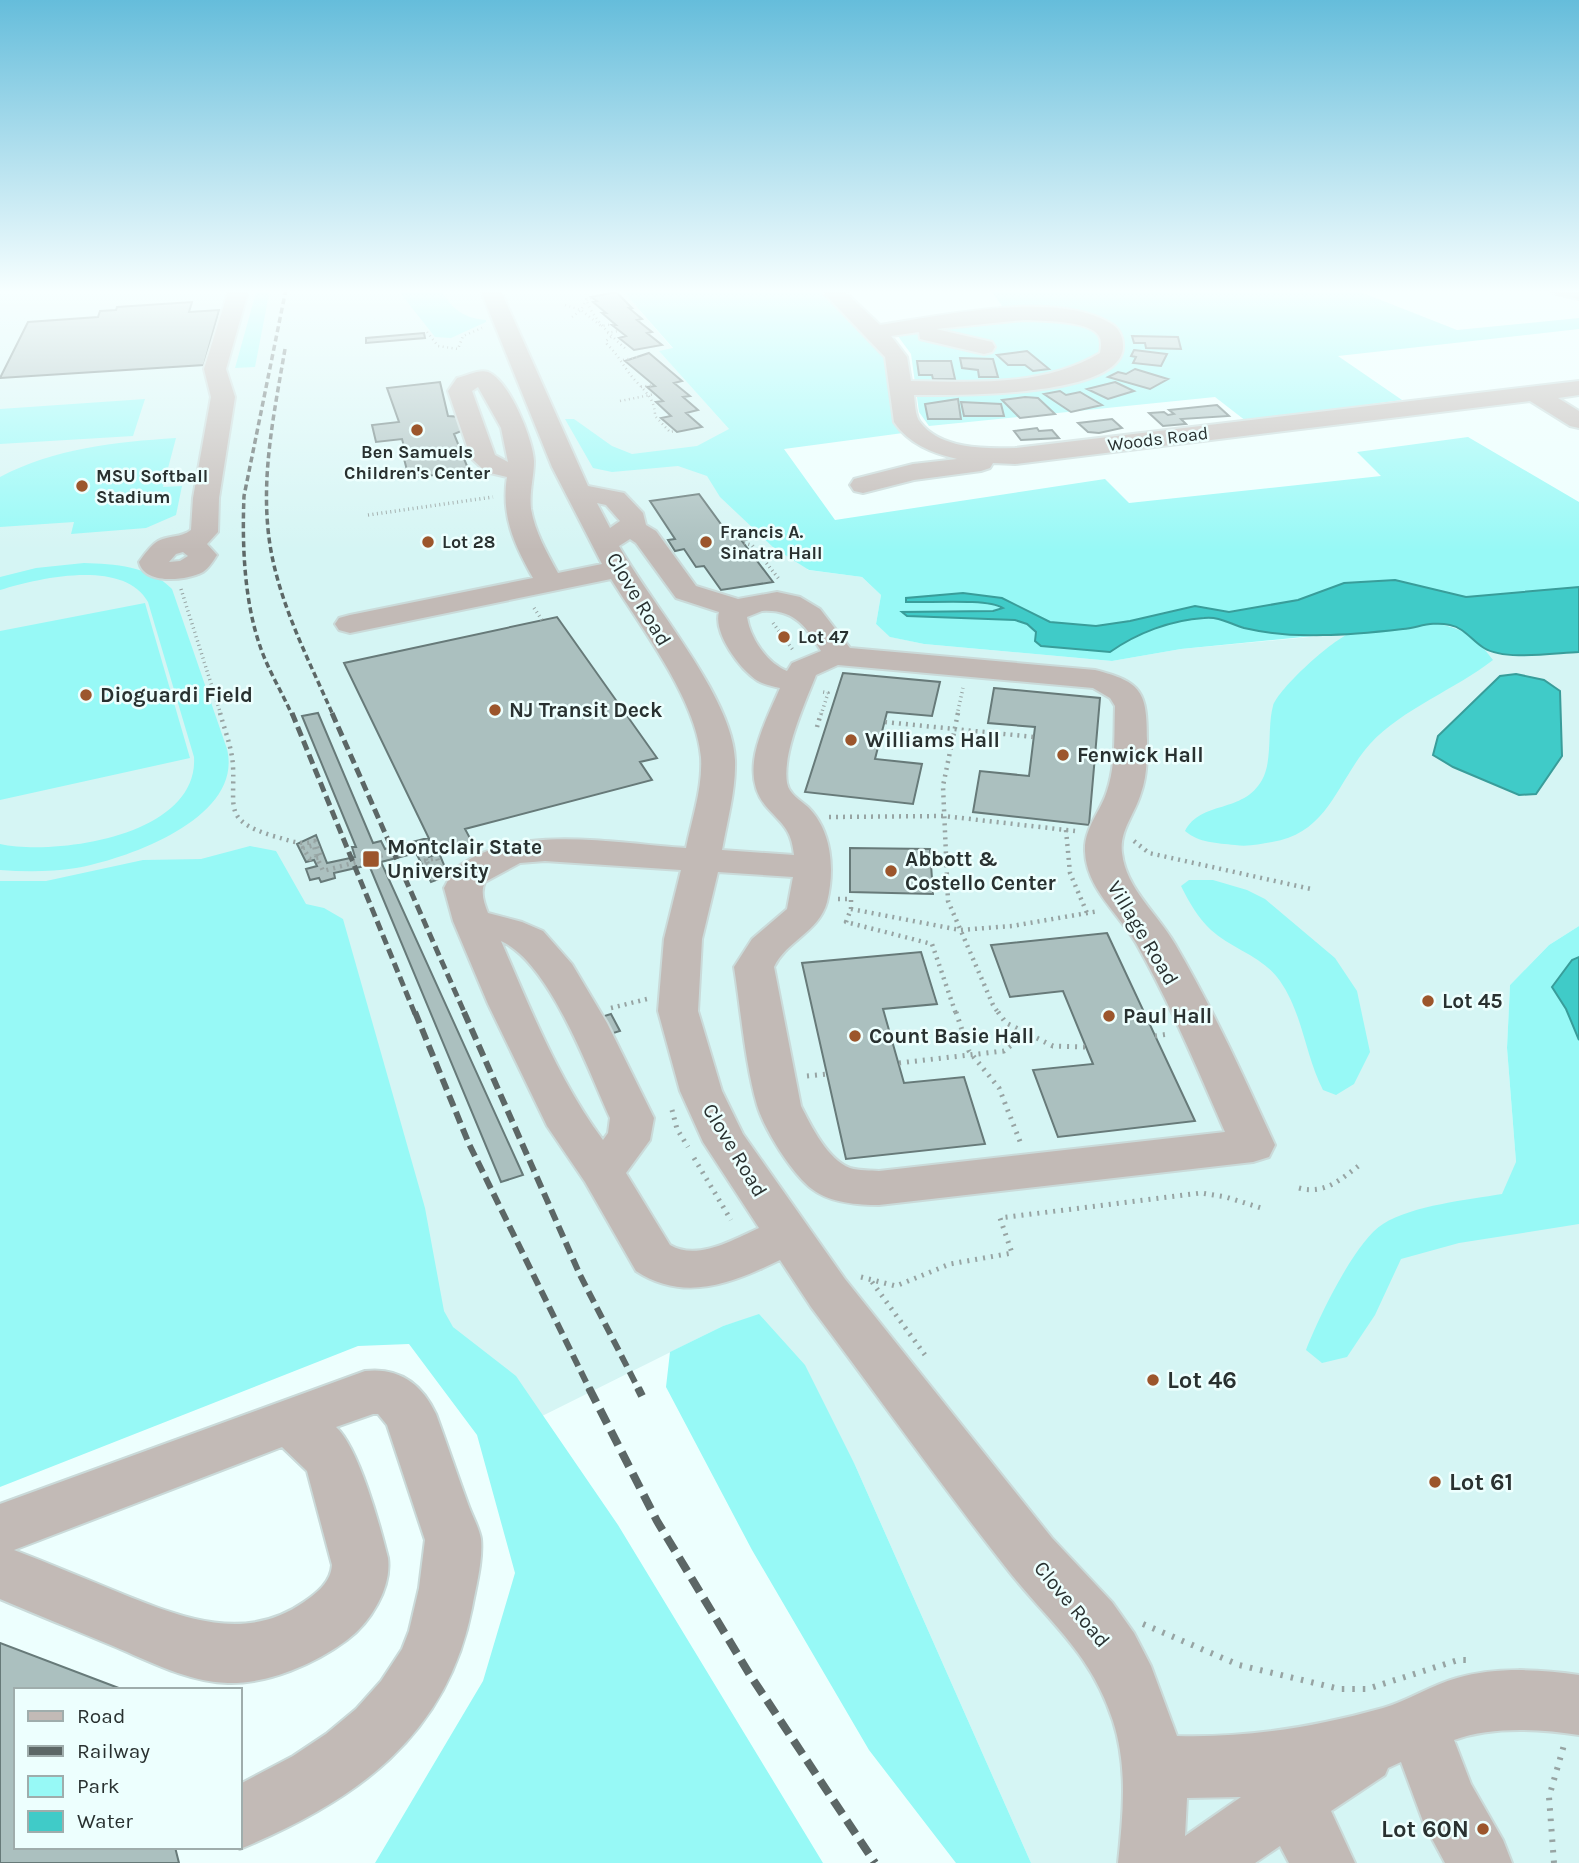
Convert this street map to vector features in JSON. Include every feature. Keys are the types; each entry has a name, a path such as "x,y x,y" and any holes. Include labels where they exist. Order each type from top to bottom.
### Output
{"street":[{"path":"175,554 204,532 206,498 223,397 217,376"},
{"name":"Clove Road","path":"528,376 578,492 619,547 701,700 713,732 718,758 717,781 683,939 678,1011 701,1091 725,1142 828,1293 1032,1557 1092,1622 1113,1653 1144,1724 1153,1766 1156,1806 1150,1863"},
{"name":"Woods Road","path":"900,376 906,422 925,439 960,451 998,456 1579,388"},
{"path":"901,388 1031,384 1062,376"},
{"path":"521,472 495,467 484,458 460,391 465,383 483,378 497,393 518,441 521,472 518,509 532,551 538,590"},
{"path":"1534,393 1579,421"},
{"path":"863,485 913,472 984,463 998,456"},
{"path":"350,624 538,590 619,547 646,537 686,592 739,609"},
{"path":"798,682 778,678 763,670 734,631 730,621 732,614 739,609 774,601 798,605 820,625 840,656"},
{"name":"Village Road","path":"840,656 1095,679 1118,688 1127,696 1131,706 1126,787 1108,823 1103,848 1107,872 1117,893 1154,942 1223,1078 1253,1145 879,1188 853,1187 831,1179 817,1167 793,1134 779,1106 754,967 762,949 803,914 821,883 810,836 798,817 774,792 769,781 776,743 798,682 809,666 840,656"},
{"path":"789,1236 714,1266 691,1271 661,1266 653,1258 601,1170 569,1126 508,1004 472,921 463,888 470,875 488,863 515,853 570,851 702,860 821,883"},
{"path":"472,921 517,934 530,941 558,971 632,1118 630,1136 601,1170"},
{"path":"0,1530 365,1393 384,1390 397,1398 410,1414 453,1539 445,1607 432,1651 407,1700 373,1735 333,1768 293,1793 242,1816"},
{"path":"0,1571 185,1646 220,1654 247,1653 312,1632 334,1616 354,1594 361,1569 330,1456 308,1434 285,1423"},
{"path":"1153,1766 1220,1768 1285,1762 1402,1731 1457,1708 1493,1702 1553,1701 1575,1726"},
{"path":"1203,1863 1222,1847 1291,1801 1402,1731"},
{"path":"1402,1731 1480,1863"},
{"path":"1291,1801 1323,1863"}],"path":[{"path":"631,376 650,395 658,420 670,432 675,431"},
{"path":"640,387 653,385"},
{"path":"620,401 655,394"},
{"path":"656,411 663,409"},
{"path":"368,515 480,500 500,493"},
{"path":"175,554 172,578 179,584 228,739 233,765 232,807 240,819 262,832 303,845 315,841 321,857 310,859 303,848 314,845 316,855 323,871 420,845 427,862 432,870 440,869 437,858 423,861 430,875"},
{"path":"538,590 542,620"},
{"path":"968,667 943,786 948,901 998,1015 1025,1034 1062,1048 1086,1047"},
{"path":"822,711 831,712"},
{"path":"885,722 1034,737"},
{"path":"798,817 944,816 1106,834 1132,839 1149,853 1311,889"},
{"path":"1066,830 1070,873 1087,913"},
{"path":"821,883 851,899 851,909 846,922 932,944 969,1051 999,1088 1024,1152"},
{"path":"851,909 960,930 1012,926 1109,909"},
{"path":"600,1011 650,998"},
{"path":"1155,1036 1176,1033"},
{"path":"898,1063 1004,1051 1025,1034"},
{"path":"1298,1188 1311,1193 1322,1191 1361,1164"},
{"path":"850,1267 860,1276 883,1287 903,1287 942,1267 1012,1253 1000,1218 1201,1193 1226,1197 1261,1208"},
{"path":"872,1282 921,1348 931,1366"},
{"path":"1132,1619 1239,1665 1340,1689 1367,1689 1458,1660 1472,1661"},
{"path":"1554,1863 1549,1797 1563,1745 1575,1726"}],"shaded area":[{"name":"Montclair State University","path":"0,376 681,376 729,429 808,570 862,577 881,595 876,624 891,637 924,644 1112,661 1181,649 1406,628 1513,655 1579,652 1579,926 1549,945 1510,985 1507,1048 1516,1162 1579,1217 1579,1863 1031,1863 855,1465 759,1315 723,1326 512,1431 453,1327 0,1289"}],"green space":[{"path":"681,376 889,376 894,411 903,433 784,449 835,520 1105,479 1129,503 1381,476 1357,452 1468,437 1579,502 1579,587 1466,597 1395,580 1324,635 1181,649 1112,661 924,644 890,637 876,624 881,595 862,577 809,570 774,548 720,497 707,476 678,466 612,472 593,468 565,419 574,419 612,446 632,454 697,446 729,429"},
{"path":"914,376 1367,376 1402,400 1246,421 1215,397 929,426 919,412"},
{"path":"145,399 133,436 0,444 0,409"},
{"name":"MSU Softball Stadium","path":"176,438 163,487 182,486 176,515 146,528 71,534 74,522 0,527 0,477 42,459 86,448"},
{"path":"84,563 142,571 163,581 172,589 227,749 227,774 218,795 200,815 151,845 76,868 0,870 0,844 55,847 120,835 150,822 174,806 189,784 194,757 148,602 136,588 120,580 79,575 57,577 0,590 0,577 36,568"},
{"name":"Dioguardi Field","path":"145,603 190,758 0,800 0,631"},
{"path":"1425,623 1464,632 1479,643 1493,660 1383,732 1359,758 1330,804 1307,828 1291,837 1244,846 1208,842 1185,831 1192,821 1201,815 1234,803 1254,791 1262,780 1268,763 1273,706 1285,688 1320,654 1351,633"},
{"path":"250,846 276,851 306,904 324,908 343,919 425,1208 444,1311 453,1327 516,1376 618,1525 823,1863 375,1863 483,1681 515,1573 477,1435 409,1344 358,1346 0,1487 0,881 46,881 143,860 201,859"},
{"path":"1189,880 1213,880 1247,890 1265,899 1335,958 1357,991 1370,1052 1354,1084 1336,1095 1323,1090 1294,1007 1280,981 1257,959 1219,937 1206,925 1181,886"},
{"path":"1579,926 1579,1224 1459,1243 1401,1259 1375,1315 1347,1357 1322,1363 1306,1350 1349,1263 1372,1233 1383,1224 1409,1212 1502,1194 1516,1162 1507,1048 1510,985 1549,945"},
{"path":"759,1314 805,1365 855,1465 1031,1863 956,1863 869,1750 752,1550 666,1387 670,1352 723,1326"}],"water":[{"path":"1395,580 1466,597 1579,587 1579,652 1530,655 1493,652 1460,629 1444,624 1363,633 1303,635 1254,630 1209,618 1179,621 1155,629 1110,652 1041,646 1035,641 1036,632 1027,624 1015,620 907,616 902,612 993,611 1003,608 971,602 906,602 906,598 963,593 1002,598 1050,622 1096,626 1195,606 1229,612 1298,600 1344,583"},
{"path":"1516,674 1544,680 1560,691 1562,756 1536,794 1519,795 1453,767 1433,755 1438,736 1500,676"},
{"path":"1579,957 1579,1040 1566,1009 1552,987 1572,960"}],"building":[{"path":"1,376 32,376 0,378"},
{"path":"643,376 676,376 682,381 674,383 690,396 683,397 698,410 686,413 702,427 677,432 661,418 671,416 656,402 663,401 647,387 655,386"},
{"path":"932,376 954,376 955,379 933,379"},
{"path":"1158,376 1168,379 1150,389 1108,377"},
{"name":"Ben Samuels Children's Center","path":"440,382 448,416 462,417 466,429 454,434 469,471 409,478 402,439 376,442 372,425 399,422 387,388"},
{"path":"1115,382 1134,391 1108,399 1087,389"},
{"path":"1060,391 1066,395 1080,392 1102,405 1071,412 1044,394"},
{"path":"1038,398 1055,414 1020,418 1002,400"},
{"path":"958,399 961,419 928,419 925,404"},
{"path":"961,402 1001,404 1004,416 964,416"},
{"path":"1217,405 1229,416 1181,419 1186,424 1163,426 1149,413 1164,412 1168,415 1174,414 1169,410"},
{"path":"1112,419 1122,428 1099,433 1088,432 1078,423"},
{"path":"1037,428 1039,431 1052,430 1059,438 1021,440 1014,431"},
{"name":"Francis A. Sinatra Hall","path":"699,494 726,531 738,529 746,540 742,541 773,582 721,590 704,566 696,567 684,549 675,551 668,540 675,539 650,501"},
{"name":"NJ Transit Deck","path":"557,617 657,758 640,762 652,780 465,829 472,842 435,851 344,663"},
{"name":"Williams Hall","path":"843,673 940,682 932,716 887,712 875,759 922,764 913,804 805,792"},
{"name":"Fenwick Hall","path":"994,688 1100,698 1089,825 973,812 980,771 1029,776 1035,727 988,723"},
{"path":"318,713 373,843 381,841 385,849 428,838 434,848 426,850 429,857 439,853 447,872 431,882 416,853 381,862 523,1175 501,1182 369,865 334,873 335,878 321,882 319,878 310,880 306,869 317,866 314,860 306,862 297,844 316,835 327,863 355,857 352,847 356,847 302,716"},
{"name":"Abbott & Costello Center","path":"850,848 930,849 933,894 850,892"},
{"name":"Paul Hall","path":"1107,933 1195,1121 1058,1137 1033,1070 1093,1064 1063,991 1010,997 991,945"},
{"name":"Count Basie Hall","path":"921,952 937,1004 883,1009 904,1083 964,1077 985,1144 846,1159 802,963"},
{"path":"611,1014 620,1031 610,1034 601,1017"},
{"path":"0,1643 119,1688 14,1688 14,1849 176,1849 179,1863 0,1863"}],"railway":[{"path":"268,376 244,496 245,572 250,610 260,646 292,715"},
{"path":"281,376 268,461 267,506 271,553 284,601 333,715"},
{"path":"292,713 415,1014"},
{"path":"332,713 465,1014"},
{"path":"415,1012 469,1144 589,1389"},
{"path":"464,1012 580,1275 639,1390"},
{"path":"589,1389 657,1521 750,1675 875,1863"},
{"path":"639,1390 642,1396"}],"place":[{"name":"Ben Samuels Children's Center","path":"417,430"},
{"name":"MSU Softball Stadium","path":"82,486"},
{"name":"Lot 28","path":"428,542"},
{"name":"Francis A. Sinatra Hall","path":"706,542"},
{"name":"Lot 47","path":"784,637"},
{"name":"Dioguardi Field","path":"86,695"},
{"name":"NJ Transit Deck","path":"495,710"},
{"name":"Williams Hall","path":"851,740"},
{"name":"Fenwick Hall","path":"1063,755"},
{"name":"Montclair State University","path":"371,859"},
{"name":"Abbott & Costello Center","path":"891,871"},
{"name":"Lot 45","path":"1428,1001"},
{"name":"Paul Hall","path":"1109,1016"},
{"name":"Count Basie Hall","path":"855,1036"},
{"name":"Lot 46","path":"1153,1380"},
{"name":"Lot 61","path":"1435,1482"},
{"name":"Lot 60N","path":"1483,1829"}]}
